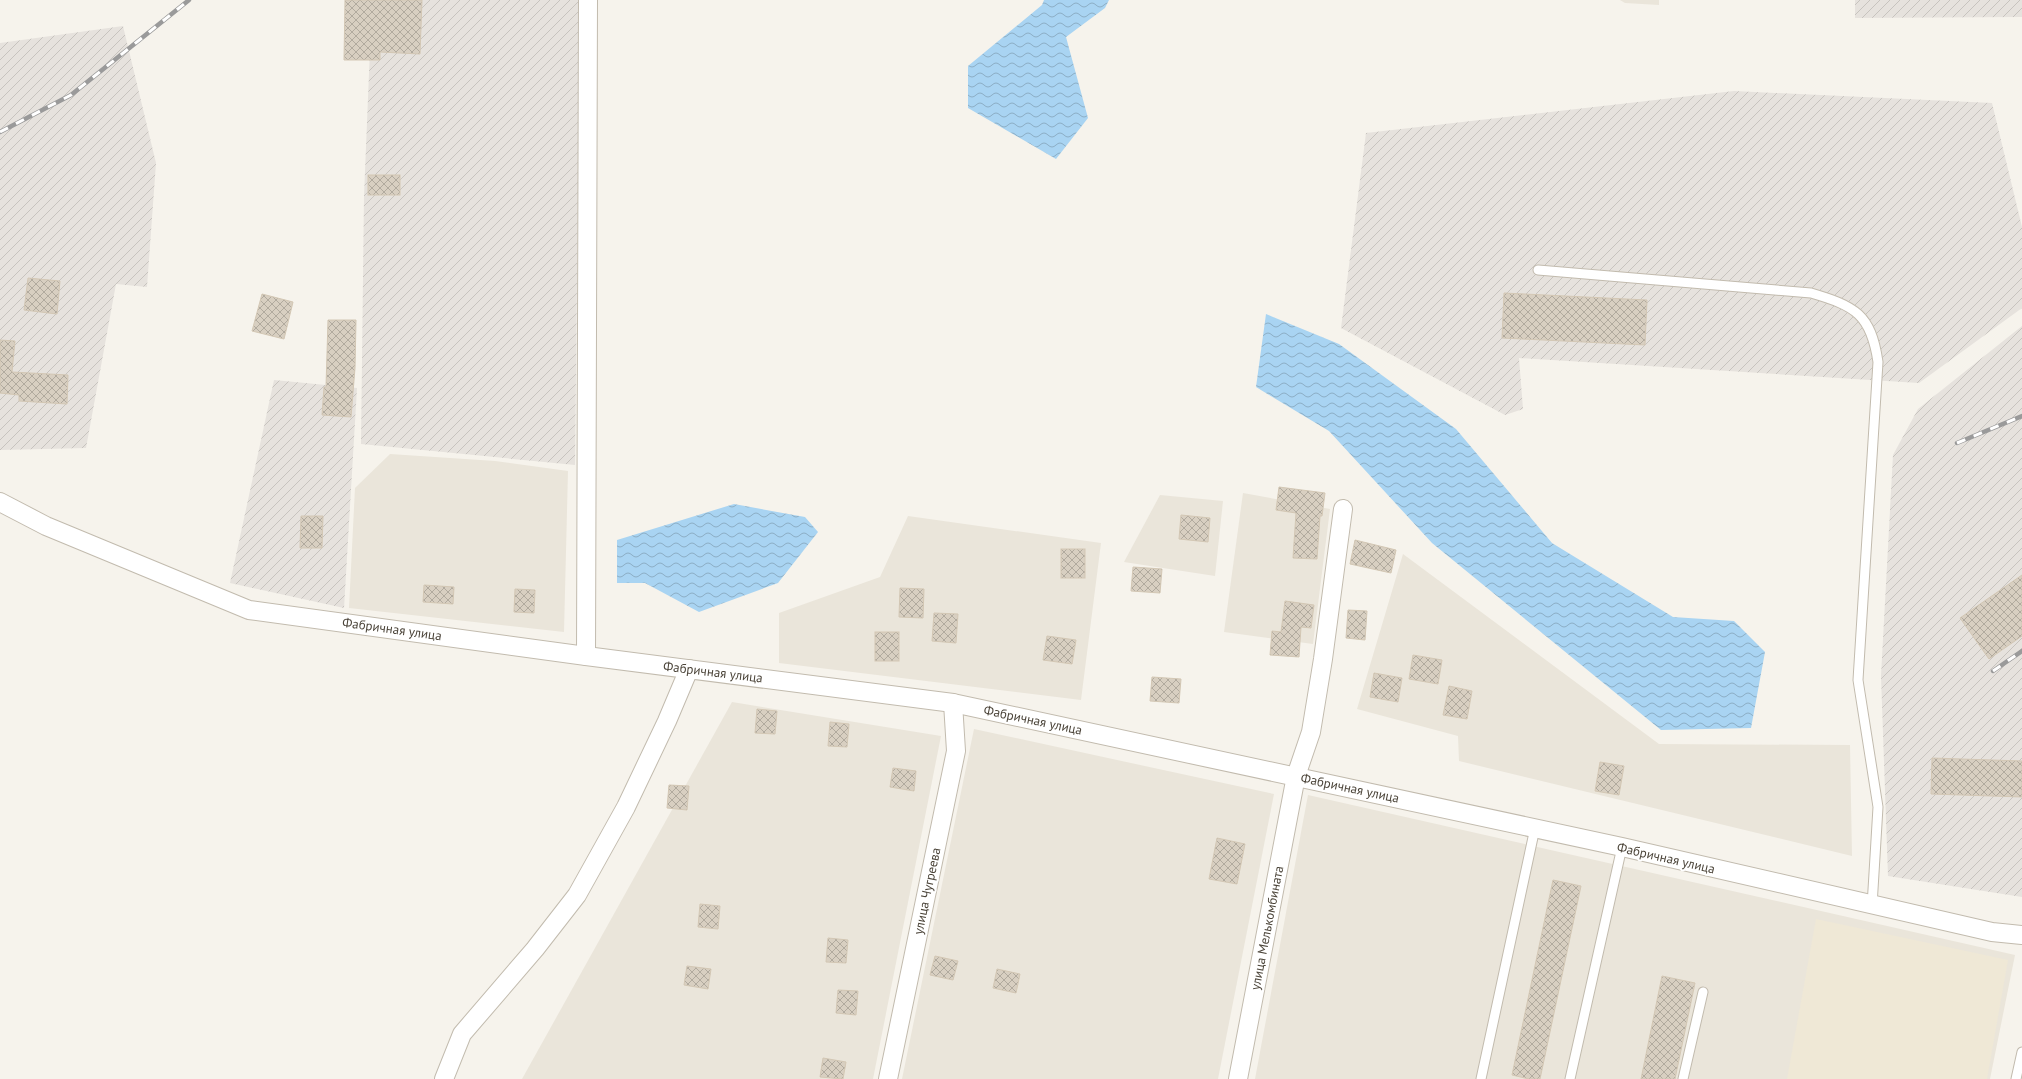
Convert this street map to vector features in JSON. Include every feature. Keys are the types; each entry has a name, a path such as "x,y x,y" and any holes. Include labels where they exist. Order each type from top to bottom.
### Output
{"street":[{"path":"586,656 588,0"},
{"name":"Фабричная улица","path":"0,502 46,526 249,610 586,656 953,703 1536,828 1872,906 1992,932 2022,935"},
{"name":"улица Мелькомбината","path":"1238,1079 1296,776 1311,732 1323,659 1343,509"},
{"path":"444,1079 462,1034 535,949 576,895 626,807 667,721 689,669"},
{"name":"улица Чугреева","path":"888,1079 956,751 953,703"}],"lane":[{"path":"1538,270 1811,293 1840,301 1856,311 1869,326 1875,340 1878,362 1858,680 1878,807 1872,906"},
{"path":"1481,1079 1536,828"},
{"path":"1570,1079 1622,847"},
{"path":"1683,1079 1703,992"},
{"path":"2016,1079 2022,1052"}],"shaded area":[{"path":"372,0 580,0 575,465 361,444 364,196"},
{"path":"1620,0 1659,0 1659,5 1625,3"},
{"path":"1855,0 2022,0 2022,17 1855,18"},
{"path":"123,26 156,163 147,287 116,284 86,448 0,450 0,43"},
{"path":"1734,91 1992,103 2022,227 2022,308 1919,383 1519,358 1523,409 1505,415 1341,328 1366,133"},
{"path":"2022,326 2022,897 1888,876 1881,676 1893,455 1918,409"},
{"path":"274,380 357,388 344,608 230,583"},
{"path":"390,454 495,461 568,471 564,632 349,608 355,488"},
{"path":"1243,493 1330,509 1313,644 1224,632"},
{"path":"1160,495 1223,501 1215,576 1124,562"},
{"path":"908,516 1101,543 1081,700 779,663 779,613 880,577"},
{"path":"1403,554 1659,744 1850,745 1852,856 1459,761 1458,736 1357,709"},
{"path":"732,702 941,736 873,1079 522,1079"},
{"path":"974,729 1274,794 1218,1079 902,1079"},
{"path":"1308,795 2015,955 1990,1079 1255,1079"},
{"path":"1816,919 2008,960 1987,1079 1787,1079"}],"water":[{"path":"1044,0 1109,0 1105,8 1066,37 1088,118 1056,159 968,108 968,66 1042,5"},
{"path":"1266,314 1339,344 1456,429 1552,543 1673,617 1734,621 1765,652 1751,728 1661,730 1432,543 1329,431 1256,387"},
{"path":"734,504 805,517 818,532 778,583 699,612 645,583 617,583 617,540"}],"building":[{"path":"345,0 422,0 420,54 380,52 380,60 344,60"},
{"path":"368,175 400,175 400,195 368,195"},
{"path":"28,278 60,281 57,314 24,310"},
{"path":"1504,293 1647,300 1645,345 1502,338"},
{"path":"262,294 293,302 284,339 252,331"},
{"path":"328,320 356,320 355,368 351,417 322,415 324,387 326,387"},
{"path":"0,340 15,341 12,372 68,375 67,404 19,401 19,395 0,393"},
{"path":"1279,487 1325,493 1322,516 1320,516 1317,559 1293,558 1296,513 1276,510"},
{"path":"1181,515 1210,518 1208,542 1179,539"},
{"path":"301,516 323,516 322,548 300,548"},
{"path":"1355,540 1396,550 1391,573 1350,564"},
{"path":"1061,549 1085,549 1085,578 1061,578"},
{"path":"1133,567 1162,569 1160,593 1131,591"},
{"path":"2022,575 2022,636 1989,659 1960,618"},
{"path":"424,585 454,587 453,604 423,602"},
{"path":"900,588 924,589 923,618 899,617"},
{"path":"515,589 535,590 534,613 514,612"},
{"path":"1285,601 1314,605 1311,628 1301,627 1299,657 1270,655 1272,631 1281,632"},
{"path":"1348,610 1367,611 1365,640 1346,638"},
{"path":"934,613 958,614 956,643 932,641"},
{"path":"875,632 899,632 899,661 875,661"},
{"path":"1047,636 1076,640 1072,664 1043,660"},
{"path":"1413,655 1442,660 1438,684 1409,679"},
{"path":"1374,673 1402,678 1398,702 1370,697"},
{"path":"1152,677 1181,679 1179,703 1150,701"},
{"path":"1449,686 1472,691 1467,719 1443,715"},
{"path":"757,709 777,711 775,734 755,733"},
{"path":"830,722 849,724 847,747 828,746"},
{"path":"1932,758 2022,761 2022,797 1931,794"},
{"path":"1600,762 1624,766 1619,795 1595,791"},
{"path":"893,768 916,771 914,791 890,787"},
{"path":"669,785 689,786 687,810 667,808"},
{"path":"1217,838 1245,844 1237,884 1209,879"},
{"path":"1553,880 1581,886 1540,1079 1529,1079 1512,1075"},
{"path":"700,904 720,906 718,929 698,927"},
{"path":"828,938 848,940 846,963 826,962"},
{"path":"935,956 958,961 953,980 930,975"},
{"path":"687,966 711,969 708,989 684,985"},
{"path":"997,969 1020,974 1016,993 993,988"},
{"path":"1662,976 1695,983 1675,1079 1641,1079"},
{"path":"838,990 858,991 856,1015 836,1013"},
{"path":"823,1058 846,1062 843,1079 820,1077"}],"railway":[{"path":"0,132 71,95 189,0"},
{"path":"1957,443 2022,416"},
{"path":"1993,671 2022,651"}]}
